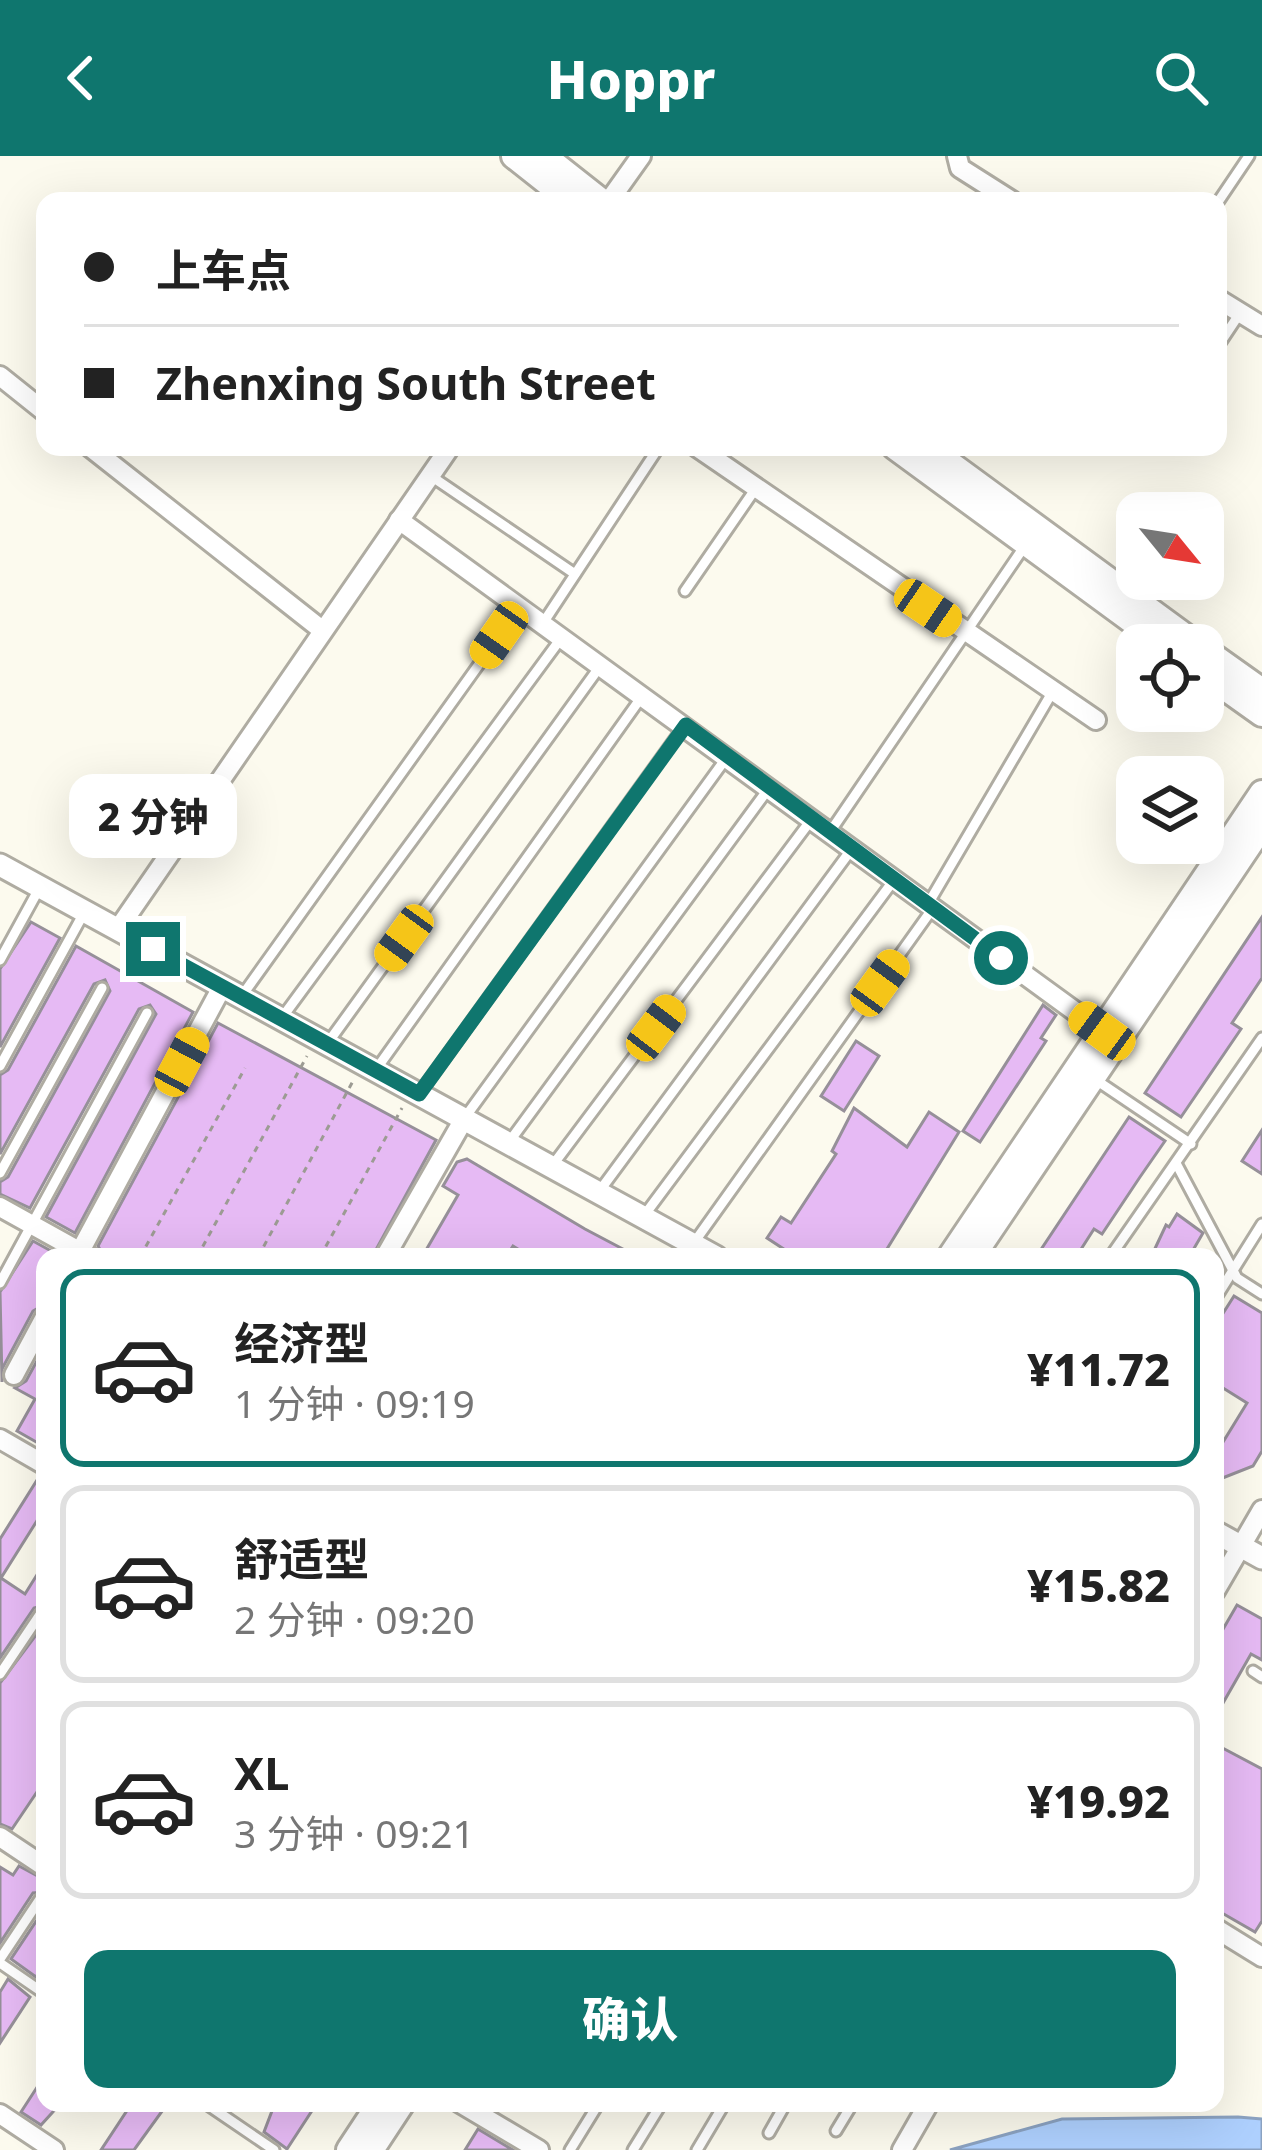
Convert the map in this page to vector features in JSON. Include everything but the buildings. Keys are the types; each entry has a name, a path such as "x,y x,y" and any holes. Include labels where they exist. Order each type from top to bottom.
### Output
{"main road":[{"path":"514,156 560,192"},
{"path":"544,156 593,192"},
{"path":"907,456 1136,624"},
{"path":"939,456 1169,624"},
{"path":"1224,664 1262,691"},
{"path":"1224,687 1262,714"},
{"path":"956,1248 1262,794"},
{"path":"978,1248 1262,826"},
{"path":"349,2150 374,2112"},
{"path":"371,2150 396,2112"}],"street":[{"path":"612,192 641,156"},
{"path":"957,156 960,168 998,192"},
{"path":"1227,305 1262,326"},
{"path":"0,376 36,405"},
{"path":"101,456 322,630"},
{"path":"118,929 444,456"},
{"path":"711,456 1096,719"},
{"path":"399,520 1102,1031"},
{"path":"0,865 700,1248"},
{"path":"87,1248 232,992"},
{"path":"390,1248 464,1119"},
{"path":"0,1207 71,1248"},
{"path":"14,1375 36,1334"},
{"path":"0,1439 36,1460"},
{"path":"1224,1575 1262,1510"},
{"path":"1224,1537 1262,1558"},
{"path":"0,1837 36,1861"},
{"path":"1224,1932 1260,1950"},
{"path":"475,2112 539,2150"},
{"path":"902,2150 924,2112"},
{"path":"0,2114 54,2150"}],"lane":[{"path":"1225,192 1249,156"},
{"path":"1227,332 1240,313"},
{"path":"543,623 653,456"},
{"path":"430,476 575,574"},
{"path":"685,590 756,488"},
{"path":"829,834 1027,544"},
{"path":"232,992 520,607"},
{"path":"281,1019 562,637"},
{"path":"322,1041 601,665"},
{"path":"693,1244 930,906 1053,691"},
{"path":"369,1067 644,695"},
{"path":"415,1092 686,725"},
{"path":"464,1119 727,757"},
{"path":"508,1143 769,788"},
{"path":"551,1167 811,820"},
{"path":"598,1192 851,850"},
{"path":"643,1217 894,880"},
{"path":"0,960 40,886"},
{"path":"0,1066 85,911"},
{"path":"0,1173 102,988"},
{"path":"0,1283 147,1013"},
{"path":"1117,1248 1262,1038"},
{"path":"1093,1078 1191,1144"},
{"path":"1177,1165 1221,1248"},
{"path":"1224,1284 1262,1224"},
{"path":"1224,1253 1233,1270 1262,1294"},
{"path":"0,1674 36,1620"},
{"path":"36,1905 0,1961 36,1987"},
{"path":"218,2112 274,2150"},
{"path":"570,2150 593,2112"},
{"path":"633,2150 656,2112"},
{"path":"697,2150 720,2112"},
{"path":"769,2133 782,2112"},
{"path":"836,2131 848,2112"}],"path":[{"path":"202,1248 322,1041"},
{"path":"262,1248 369,1067"},
{"path":"145,1248 244,1068"},
{"path":"325,1248 415,1092"}],"water":[{"path":"1062,2119 1262,2119 1262,2150 950,2150"}],"route":[{"path":"153,949 419,1094 686,725 1001,958"}]}
